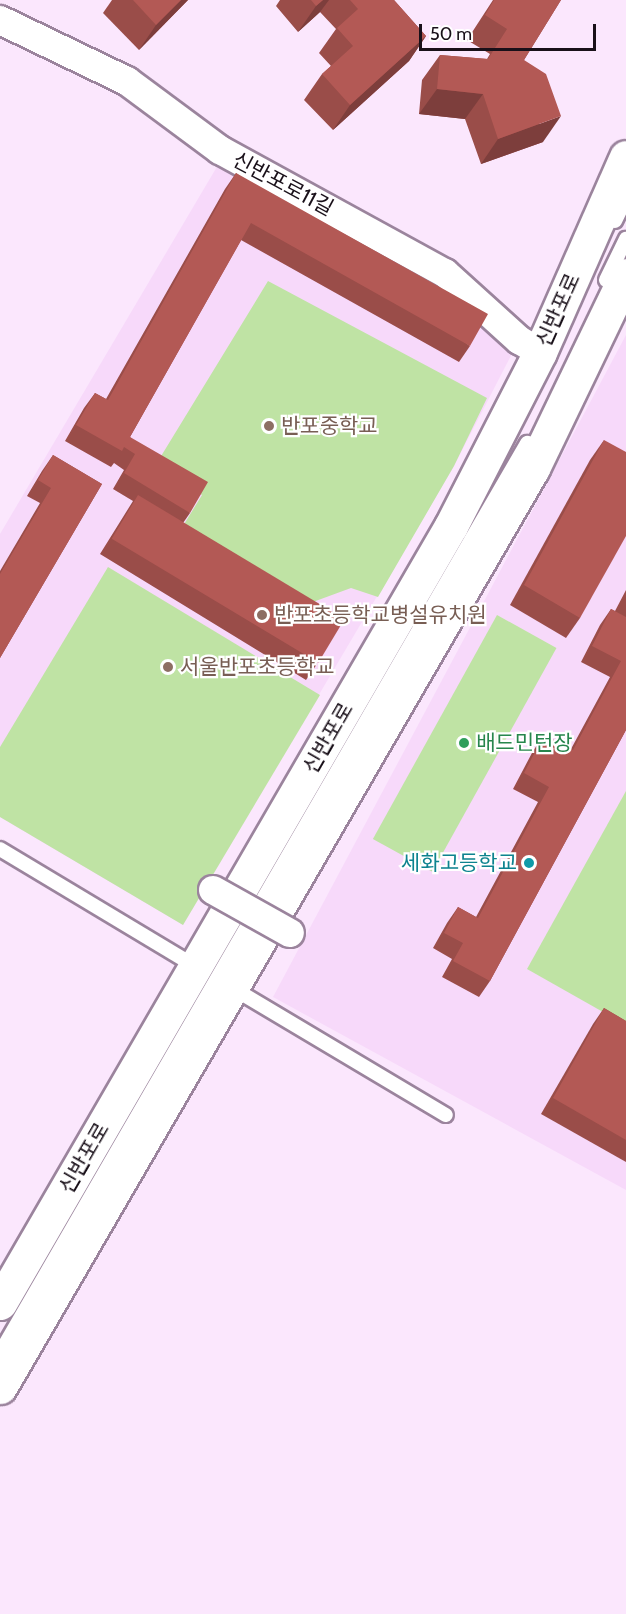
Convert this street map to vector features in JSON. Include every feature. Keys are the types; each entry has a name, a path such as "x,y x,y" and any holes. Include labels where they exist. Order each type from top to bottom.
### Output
{"main road":[{"name":"신반포로","path":"0,1387 47,1303 540,352 626,157"},
{"name":"신반포로","path":"0,1303 214,977 533,468 613,283"}],"street":[{"name":"신반포로11길","path":"9,24 128,81 220,150 445,273 519,340 540,352"},
{"path":"213,890 290,933"}],"lane":[{"path":"0,1338 174,1035 214,977 494,470 626,198"},
{"path":"613,283 626,239"},
{"path":"0,1353 214,977 536,425"},
{"path":"0,849 446,1115"},
{"path":"0,1303 61,1234"},
{"path":"0,1353 47,1303"}],"shaded area":[{"path":"218,165 519,340 454,466 183,925 0,817 0,534"},
{"path":"626,335 626,1190 273,997"}],"green space":[{"path":"268,281 487,398 454,466 378,597 351,588 302,606 178,534 202,495 155,466"},
{"name":"서울반포초등학교","path":"108,567 320,695 183,925 0,817 0,747"},
{"name":"배드민턴장","path":"497,615 556,648 432,872 373,839"},
{"path":"626,791 626,1025 527,969"}],"building":[{"path":"133,0 181,0 156,25"},
{"path":"311,0 323,0 316,6"},
{"path":"350,0 394,0 426,36 350,105 322,74 353,46 337,28 358,9"},
{"path":"494,0 561,0 524,60 546,74 561,116 498,139 483,94 437,89 440,55 488,59 507,29 485,15"},
{"path":"236,173 488,314 470,346 251,223 130,437 208,482 190,513 124,473 135,454 124,447 122,451 76,425 95,393 108,400"},
{"path":"604,440 626,452 626,536 580,618 524,585"},
{"path":"53,455 102,484 0,658 0,574 51,488 38,480"},
{"path":"138,495 345,619 318,663 112,539"},
{"name":"세화고등학교","path":"611,609 626,617 626,730 490,981 453,961 463,943 444,933 458,907 478,918 549,787 524,773 544,735 573,750 621,661 592,646"},
{"path":"604,1008 626,1021 626,1140 553,1098"}],"place":[{"name":"반포중학교","path":"269,426"},
{"name":"반포초등학교병설유치원","path":"262,615"},
{"name":"서울반포초등학교","path":"168,667"},
{"name":"배드민턴장","path":"464,743"},
{"name":"세화고등학교","path":"529,863"}]}
